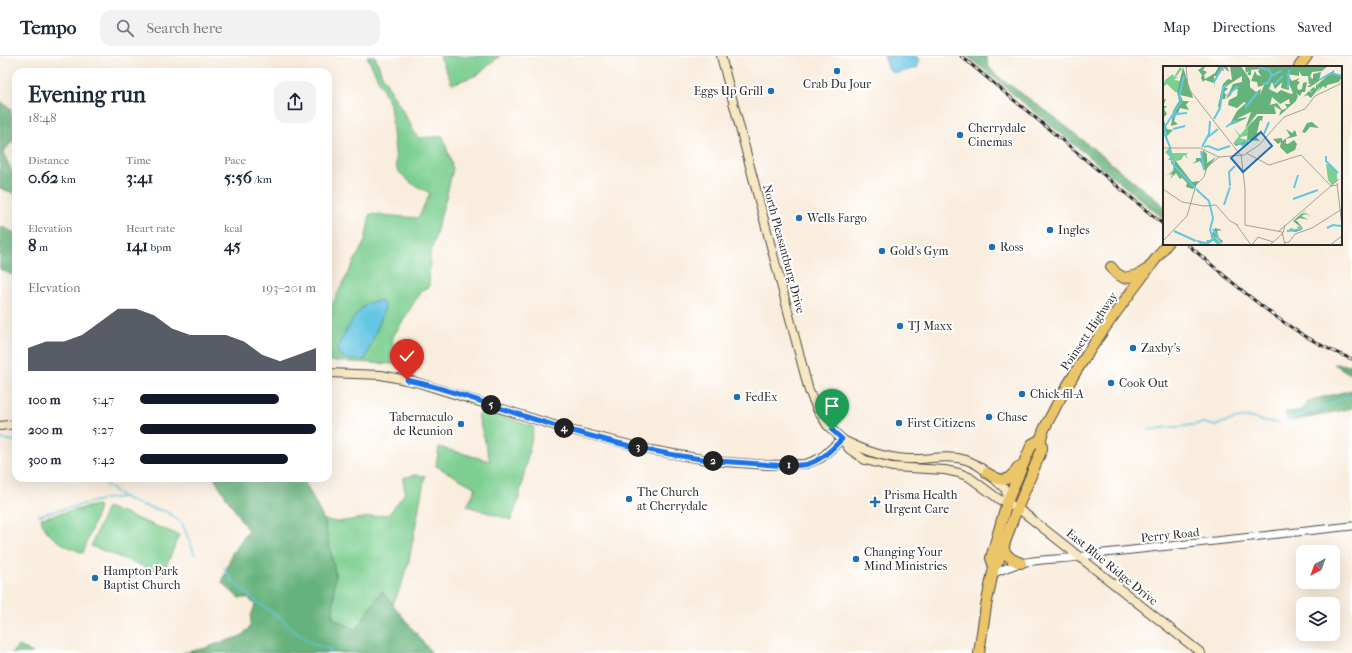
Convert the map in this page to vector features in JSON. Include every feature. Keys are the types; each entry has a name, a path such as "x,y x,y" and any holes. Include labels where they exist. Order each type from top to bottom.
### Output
{"highway":[{"path":"1300,66 1307,56"},
{"name":"Poinsett Highway","path":"979,653 993,570 999,560 1017,508 1042,449 1041,439 1058,402 1086,356 1165,246"},
{"path":"1111,267 1116,274 1124,278 1138,275 1149,268"},
{"name":"Poinsett Highway","path":"993,570 991,558 1008,502 1027,452 1032,444 1041,439"},
{"path":"986,473 998,480 1011,477 1027,452"},
{"path":"1003,548 1006,555 1012,560 1021,563"}],"main road":[{"name":"North Pleasantburg Drive","path":"721,56 809,391 822,418 842,439 849,449 870,462 900,468 945,470 959,473 969,477 1000,500 1008,502"},
{"path":"332,373 381,375 416,382 566,429 651,450 713,461 773,465 806,464 821,458 842,439 870,452 894,458 914,459 944,457 966,460 978,466 1006,490 1008,502"},
{"path":"0,426 12,424"},
{"name":"East Blue Ridge Drive","path":"1008,502 1200,653"}],"street":[{"name":"Perry Road","path":"993,570 1021,563 1052,559 1081,558 1095,554 1352,526"}],"green space":[{"path":"367,56 375,56 382,75 418,138 443,136 453,169 430,255 429,286 421,291 393,337 391,355 394,364 332,361 332,304 365,241 370,214 418,218 430,193 411,183 397,170 390,104"},
{"path":"440,56 500,56 477,75 452,84"},
{"path":"967,56 986,56 989,67 996,75 1053,116 1163,205 1163,218"},
{"path":"0,101 10,108 12,118 12,142 3,152 12,171 12,192 0,188"},
{"path":"0,226 12,231 12,275 0,269"},
{"path":"1334,364 1352,365 1352,375"},
{"path":"1352,390 1352,408 1288,421 1285,412 1299,411 1311,400"},
{"path":"483,410 534,427 518,502 511,520 467,506 476,488 436,466 439,447 490,461 478,415"},
{"path":"415,475 425,476 409,560 402,583 393,604 382,591 356,630 333,619 335,573 324,520 338,522 389,514 405,493 403,478"},
{"path":"217,482 305,482 324,520 335,573 333,618 356,630 382,591 432,653 183,653 205,648 241,636 250,627 251,616 255,605 248,598 239,598 222,583 232,553 248,531"},
{"path":"97,505 99,508 83,553 57,540 43,525 41,518"},
{"path":"107,507 179,535 163,574 91,546"},
{"path":"19,646 33,653 11,653"}],"water":[{"path":"884,56 916,56 920,60 917,68 896,73 891,72"},
{"path":"381,301 385,308 365,360 347,359 339,355 337,348 357,313 369,303"}],"waterway":[{"path":"1286,421 1306,412 1335,403 1340,399 1352,397"},
{"path":"1149,430 1204,423 1216,426 1235,419 1248,417 1277,423"},
{"path":"0,439 12,440"},
{"path":"105,484 123,497 141,505 167,512 182,523 195,555"},
{"path":"104,499 123,497"},
{"path":"39,515 101,500"},
{"path":"224,568 233,582 252,598 283,620 294,631 313,644 328,649 332,653"}],"railway":[{"path":"961,56 1163,224"},
{"path":"1188,245 1245,293 1286,324 1329,349 1352,359"}],"place":[{"name":"Crab Du Jour","path":"837,71"},
{"name":"Eggs Up Grill","path":"771,91"},
{"name":"Cherrydale Cinemas","path":"960,135"},
{"name":"Wells Fargo","path":"799,218"},
{"name":"Ingles","path":"1050,230"},
{"name":"Ross","path":"992,247"},
{"name":"Gold's Gym","path":"882,251"},
{"name":"TJ Maxx","path":"900,326"},
{"name":"Zaxby's","path":"1133,348"},
{"name":"Cook Out","path":"1111,383"},
{"name":"Chick-fil-A","path":"1022,394"},
{"name":"FedEx","path":"737,397"},
{"name":"Chase","path":"989,417"},
{"name":"First Citizens","path":"899,423"},
{"name":"Tabernaculo de Reunion","path":"461,424"},
{"name":"The Church at Cherrydale","path":"629,499"},
{"name":"Prisma Health Urgent Care","path":"875,502"},
{"name":"Changing Your Mind Ministries","path":"856,559"},
{"name":"Hampton Park Baptist Church","path":"95,578"}],"route":[{"path":"407,380 434,386 540,422 566,429 651,450 713,461 784,465 806,464 821,458 842,439 832,430"}]}
